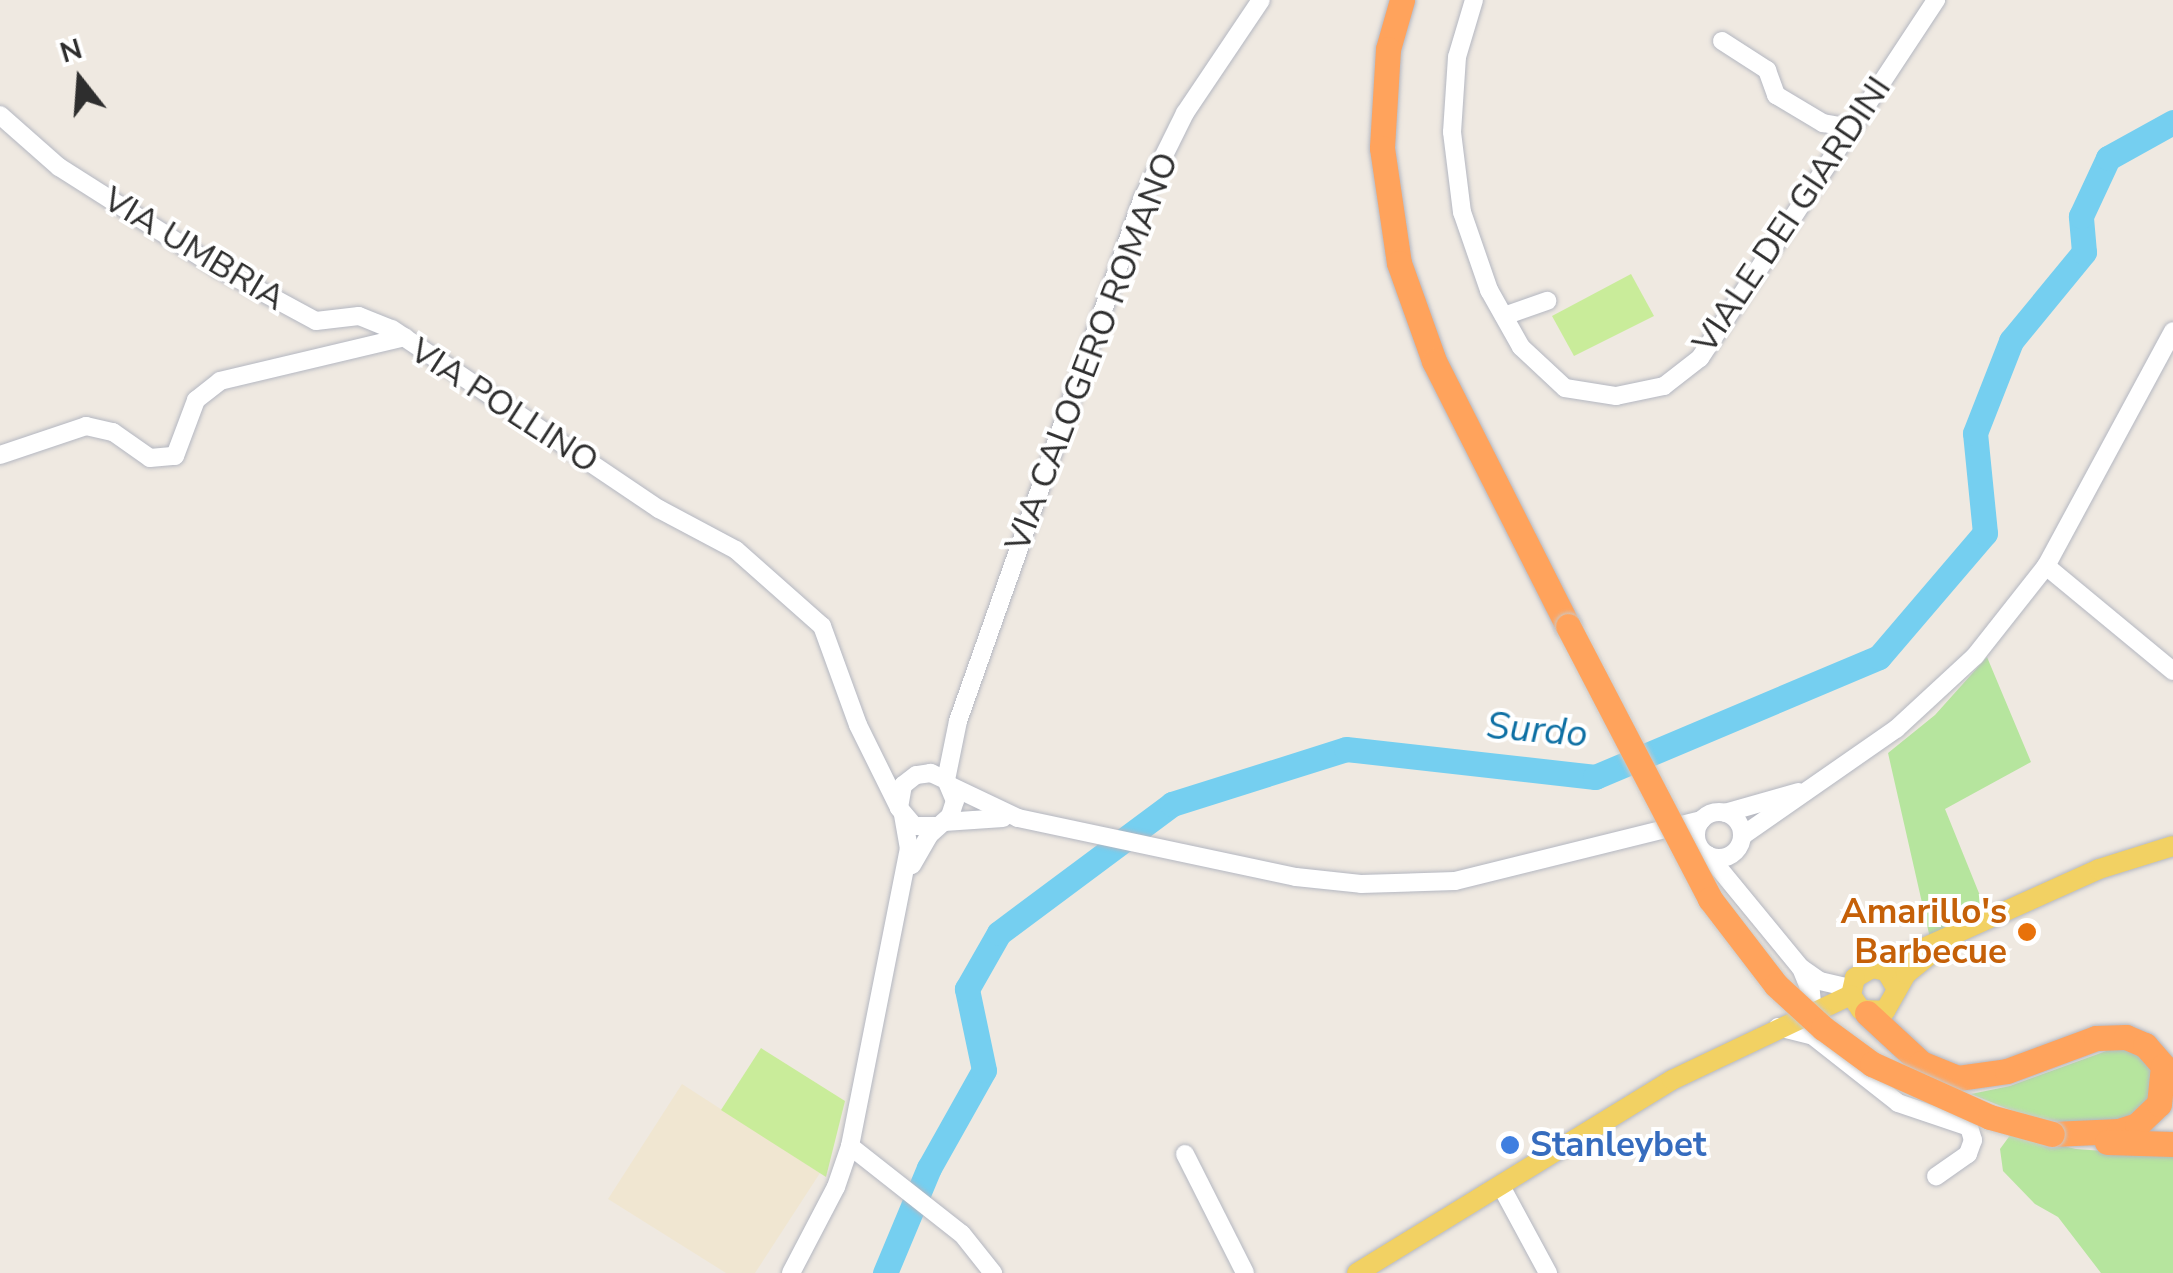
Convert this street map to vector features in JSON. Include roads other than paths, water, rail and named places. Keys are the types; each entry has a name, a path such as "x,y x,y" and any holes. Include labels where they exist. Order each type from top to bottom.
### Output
{"highway":[{"path":"1402,0 1388,49 1382,148 1400,263 1434,361 1710,899 1776,985 1823,1028 1872,1064 1990,1117 2052,1134 2110,1143 2173,1144"},
{"path":"1870,993 1910,1053 1939,1072 1981,1078 2096,1038 2126,1038 2145,1045 2168,1071 2159,1104 2137,1125 2119,1131 2052,1134"}],"main road":[{"path":"1785,1024 1870,993 1906,974 1946,942 2099,869 2173,846"},
{"path":"1357,1273 1502,1188 1672,1080 1813,1011 1870,993"}],"street":[{"name":"VIA CALOGERO ROMANO","path":"958,721 1142,200 1185,113 1261,0"},
{"name":"VIALE DEI GIARDINI","path":"1474,0 1457,57 1452,132 1462,212 1489,290 1522,347 1566,388 1616,396 1664,386 1700,358 1936,0"},
{"path":"1722,42 1766,70 1776,94 1824,123 1852,128"},
{"name":"VIA UMBRIA","path":"0,115 59,167 218,268 316,321 359,316 404,336"},
{"path":"1504,316 1547,301"},
{"path":"1624,839 1703,847 1724,858 1742,840 1930,700 1975,656 2046,566 2173,331"},
{"name":"VIA POLLINO","path":"0,455 86,426 113,432 150,458 175,456 196,400 220,380 404,336 659,509 736,550 785,597 813,616 829,640 873,758 901,812"},
{"path":"2046,566 2173,671"},
{"path":"790,1273 836,1187 850,1146 909,849 901,812 903,785 938,758 958,721"},
{"path":"900,899 918,850 953,809 948,783 958,721"},
{"path":"873,758 896,773 919,774 948,783 1018,818 1296,877 1412,884 1455,881 1702,820 1818,786"},
{"path":"901,812 922,828 1018,818"},
{"path":"1726,813 1738,822 1742,840 1743,893"},
{"path":"1702,820 1703,847 1800,968 1812,993 1813,1011"},
{"path":"1800,968 1870,993"},
{"path":"1785,1024 1813,1036 1898,1104 1969,1128 1973,1140 1968,1154 1936,1176"},
{"path":"850,1146 962,1234 993,1273"},
{"path":"1185,1154 1245,1273"},
{"path":"1502,1188 1548,1273"}],"waterway":[{"name":"Surdo","path":"885,1273 929,1168 984,1070 967,989 999,933 1172,804 1346,749 1595,777 1879,657 1985,533 1975,433 2011,341 2084,252 2081,216 2108,158 2173,122"}],"place":[{"name":"Amarillo's Barbecue","path":"2027,932"},
{"name":"Stanleybet","path":"1510,1145"}]}
